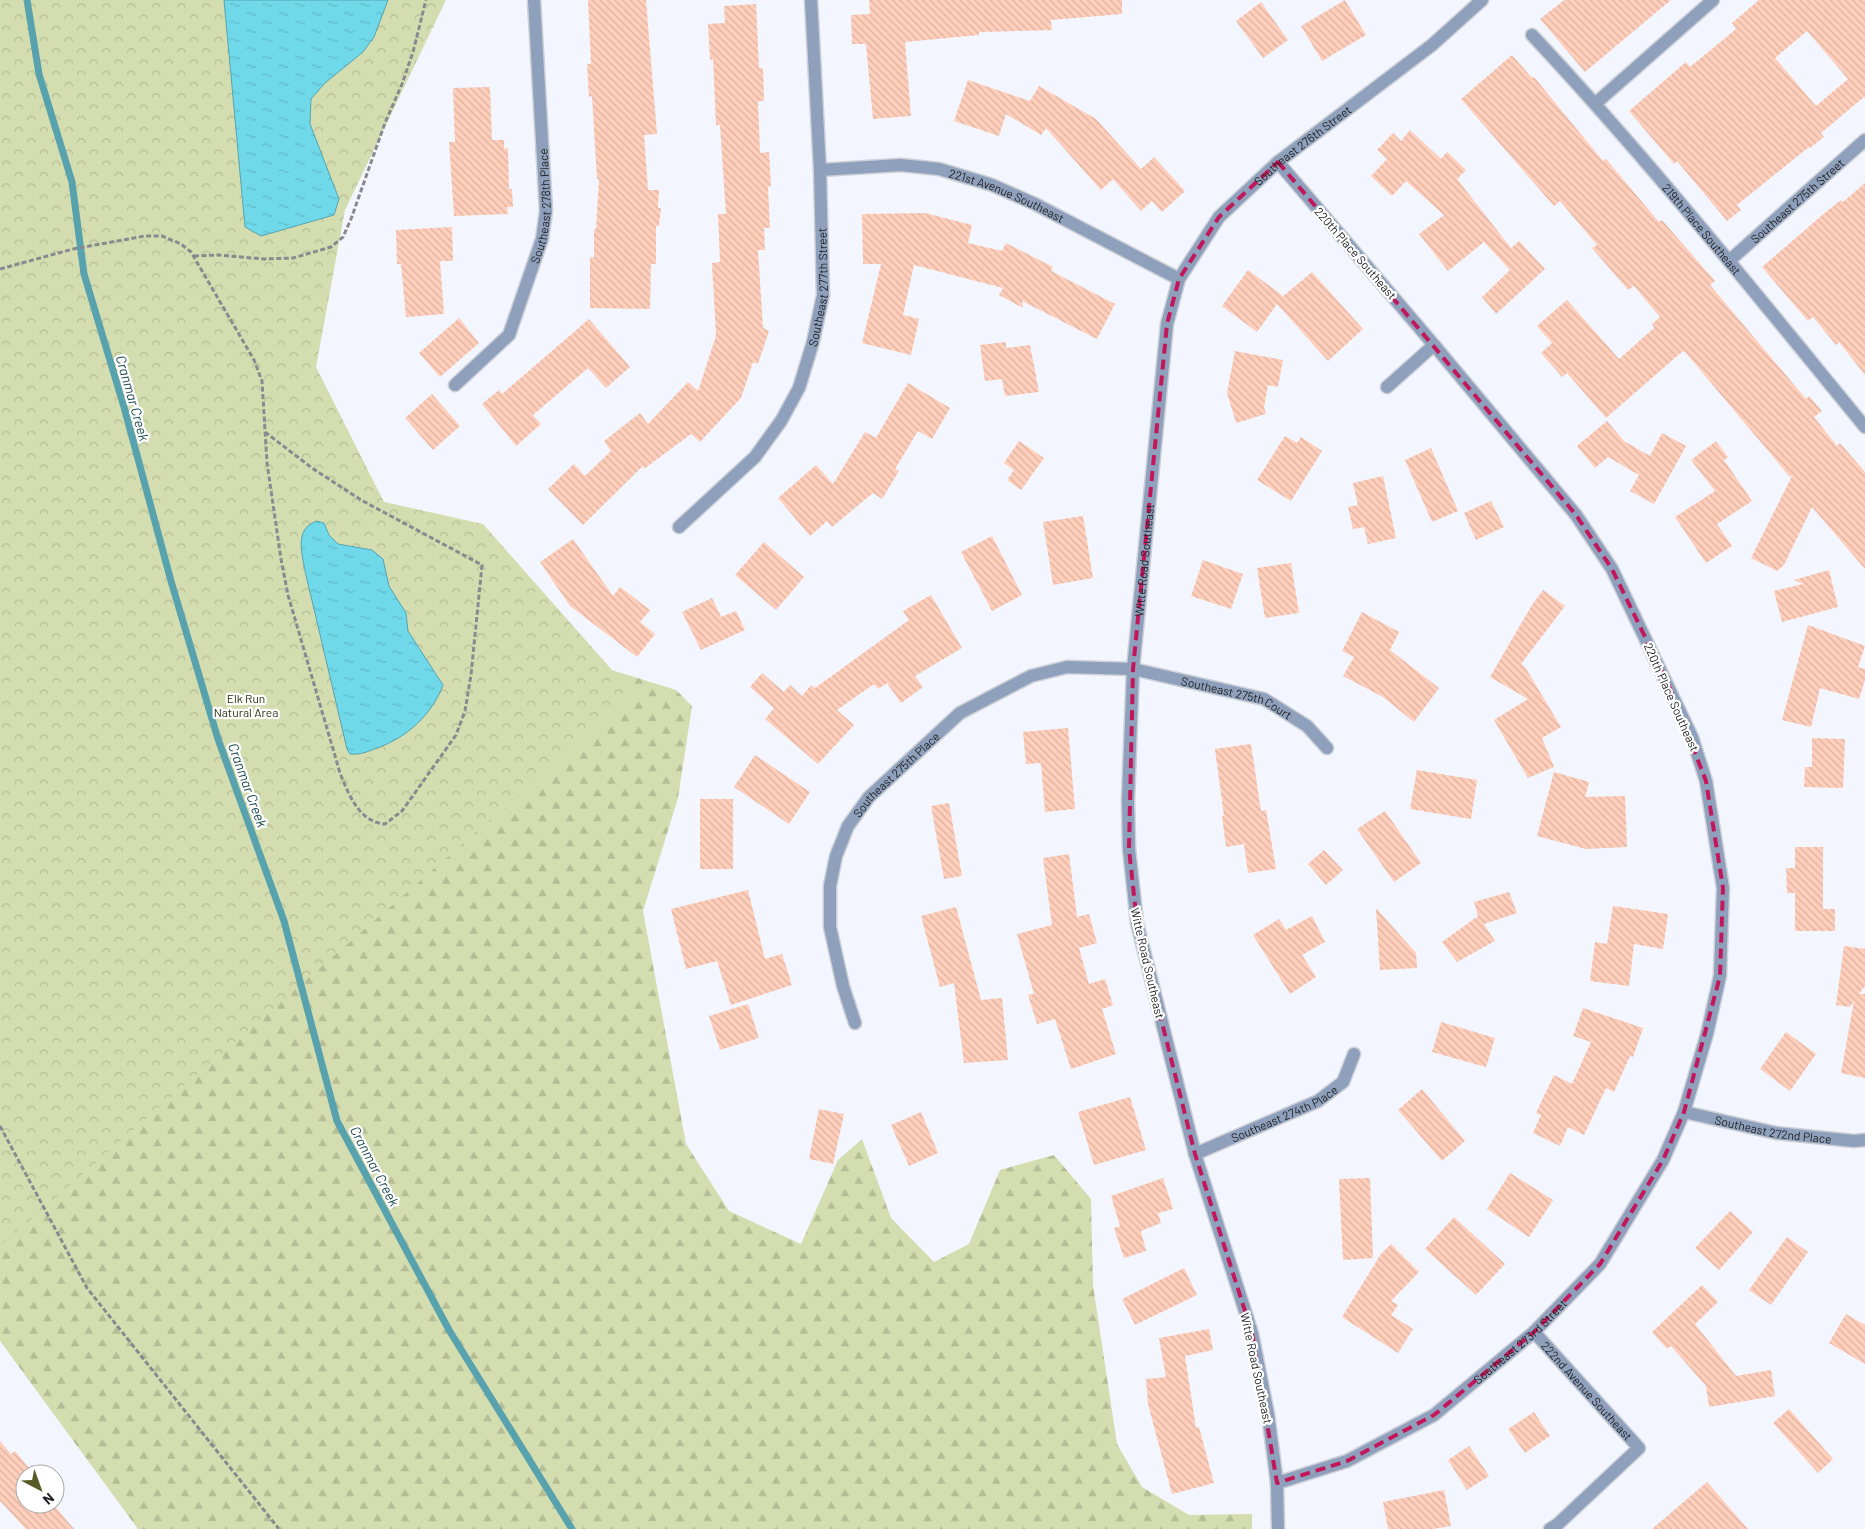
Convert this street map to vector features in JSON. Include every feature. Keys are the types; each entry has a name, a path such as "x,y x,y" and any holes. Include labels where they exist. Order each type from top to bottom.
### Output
{"street":[{"name":"Southeast 278th Place","path":"455,385 509,335 542,238 546,211 534,0"},
{"name":"Southeast 277th Street","path":"679,527 755,457 781,421 799,388 813,342 823,295 820,170 811,0"},
{"name":"Southeast 276th Street","path":"1167,324 1179,279 1219,217 1278,162 1432,45 1482,0"},
{"path":"1596,103 1713,0"},
{"name":"219th Place Southeast","path":"1532,35 1596,103 1865,427"},
{"name":"Southeast 275th Street","path":"1729,261 1865,140"},
{"name":"220th Place Southeast","path":"1278,162 1576,515 1612,569 1692,737 1706,781 1723,888 1720,976 1708,1034 1684,1112"},
{"name":"221st Avenue Southeast","path":"820,170 901,165 939,169 992,185 1035,204 1179,279"},
{"name":"Witte Road Southeast","path":"1167,324 1133,669 1128,800 1129,848 1137,923 1195,1154 1252,1333 1268,1414 1277,1483 1278,1529"},
{"path":"1387,387 1434,345"},
{"name":"Southeast 275th Place","path":"855,1023 843,986 830,927 830,886 836,856 848,826 869,797 960,713 1031,676 1067,667 1133,669"},
{"name":"Southeast 275th Court","path":"1133,669 1264,698 1307,726 1327,748"},
{"name":"Southeast 274th Place","path":"1195,1154 1318,1101 1343,1082 1354,1054"},
{"name":"Southeast 272nd Place","path":"1684,1112 1776,1133 1854,1141 1865,1140"},
{"name":"Southeast 273rd Street","path":"1277,1483 1347,1461 1434,1416 1534,1332 1600,1264 1663,1160 1684,1112"},
{"name":"222nd Avenue Southeast","path":"1534,1332 1639,1448 1558,1524 1550,1529"}],"path":[{"path":"194,256 218,255 264,259 293,258 331,247 343,237 384,123 410,60 426,0"},
{"path":"0,269 73,249 145,236 162,236 181,244 194,256 254,360 262,381 265,432 267,463 288,595 340,773 351,800 366,818 376,824 385,824 402,811 456,736 465,711 471,675 482,565 476,560 361,500 312,468 265,432"},
{"path":"0,1126 87,1288 279,1529"}],"highlighted area":[{"path":"1278,162 1576,515 1612,569 1669,686 1706,781 1723,888 1720,976 1684,1112 1663,1160 1600,1264 1534,1332 1434,1415 1347,1461 1277,1483 1252,1333 1195,1154 1137,923 1129,849 1133,669 1167,324 1179,279 1219,217"}],"green space":[{"name":"Elk Run Natural Area","path":"0,0 446,0 345,210 316,367 384,502 483,524 634,695 0,1246"},
{"path":"586,662 676,690 692,706 678,798 643,911 686,1144 729,1211 801,1244 838,1160 862,1139 891,1218 934,1262 969,1244 1000,1170 1054,1155 1091,1199 1093,1285 1117,1444 1142,1487 1189,1515 1252,1514 1252,1529 138,1529 0,1341 0,739"}],"water":[{"path":"224,0 388,0 374,37 363,52 325,83 311,99 310,124 339,199 334,215 261,236 245,227"},
{"path":"316,521 324,523 329,535 338,544 372,550 383,559 389,586 406,613 408,631 443,685 432,706 408,732 388,744 360,754 350,754 347,749 303,561 301,543 303,533 307,527"}],"building":[{"path":"588,0 646,0 657,134 644,135 648,190 659,190 658,208 661,208 659,226 656,226 656,264 651,264 650,309 590,308 590,257 594,257 594,229 596,229 599,179 597,179 592,96 589,97 587,64 591,64"},
{"path":"869,0 1122,0 1122,14 1051,20 1052,30 979,32 979,35 905,42 911,116 873,119 866,44 852,44 851,15 870,14"},
{"path":"1345,0 1366,35 1322,61 1301,26"},
{"path":"1564,0 1671,0 1585,72 1540,19"},
{"path":"1759,0 1865,0 1865,99 1864,97 1821,133 1824,137 1737,205 1741,210 1727,221 1677,161 1674,164 1629,111 1686,62 1690,67 1736,29 1732,23","holes":["1807,31 1848,79 1816,106 1775,58"]},
{"path":"1261,2 1288,40 1263,58 1236,21"},
{"path":"756,4 759,68 763,68 764,101 758,101 760,153 769,152 771,186 768,187 770,228 764,228 765,250 758,250 763,328 769,331 758,364 753,362 741,398 700,442 691,434 644,469 643,466 583,525 548,489 574,464 585,476 611,451 604,441 640,413 648,424 688,382 698,391 716,336 712,263 720,262 718,214 726,214 720,125 716,125 713,59 710,60 708,24 725,23 724,6"},
{"path":"1512,55 1532,78 1534,77 1603,161 1606,159 1659,222 1662,220 1715,281 1710,285 1806,399 1809,396 1822,411 1814,417 1837,446 1840,443 1865,472 1865,569 1812,507 1784,565 1777,571 1751,558 1793,474 1790,477 1685,352 1683,351 1606,418 1567,373 1562,377 1541,353 1552,343 1537,326 1567,300 1619,359 1654,328 1652,324 1660,317 1634,286 1628,290 1592,248 1597,245 1560,201 1554,206 1461,99"},
{"path":"968,80 1030,101 1039,86 1096,119 1141,169 1154,157 1185,191 1162,212 1152,201 1141,211 1113,179 1101,190 1046,128 1041,135 1006,114 999,136 954,121"},
{"path":"490,87 492,140 504,140 504,149 508,148 509,189 512,189 513,207 507,207 508,214 454,216 449,142 455,142 453,88"},
{"path":"1410,130 1441,159 1447,152 1466,170 1457,179 1511,248 1519,241 1545,269 1496,314 1482,297 1510,270 1484,242 1448,271 1419,234 1444,215 1406,181 1392,196 1371,176 1387,159 1377,150 1393,133 1401,141"},
{"path":"1865,183 1865,375 1839,342 1836,345 1813,317 1808,321 1762,267 1827,211 1841,200 1843,202"},
{"path":"925,213 972,225 968,243 1002,251 1006,243 1053,267 1051,271 1115,304 1097,339 1022,301 1023,308 999,295 1003,288 914,265 903,315 919,319 911,355 862,343 881,264 863,264 862,214"},
{"path":"452,227 453,261 440,261 444,314 406,317 401,264 397,264 396,230"},
{"path":"1248,270 1282,297 1312,272 1363,329 1328,361 1277,304 1257,332 1222,306"},
{"path":"459,318 479,343 440,377 419,353"},
{"path":"589,319 630,367 606,388 588,368 533,415 541,424 516,446 482,404 499,390 502,394"},
{"path":"1006,342 1006,348 1030,345 1039,392 1005,396 1002,379 985,381 980,345"},
{"path":"1235,351 1283,360 1278,387 1268,385 1264,407 1266,414 1236,423 1227,393"},
{"path":"908,383 950,408 932,439 918,431 895,469 899,471 882,499 873,493 832,527 827,521 810,536 778,498 816,465 833,484 865,432 876,438"},
{"path":"432,394 460,426 433,450 405,418"},
{"path":"1607,421 1624,441 1650,456 1662,433 1686,446 1654,504 1630,491 1639,475 1608,457 1595,468 1577,446"},
{"path":"1285,436 1297,443 1301,437 1322,451 1291,501 1257,480"},
{"path":"1019,441 1044,458 1021,490 1007,480 1014,470 1004,463"},
{"path":"1716,441 1728,457 1724,460 1752,501 1717,524 1732,546 1706,563 1675,517 1715,491 1691,460"},
{"path":"1431,448 1458,511 1432,522 1405,460"},
{"path":"1383,476 1396,538 1368,544 1364,527 1353,529 1348,507 1358,505 1353,483"},
{"path":"1491,501 1504,527 1476,540 1464,513"},
{"path":"1083,516 1093,578 1053,585 1043,522"},
{"path":"992,536 1022,595 992,611 961,552"},
{"path":"573,539 613,596 620,587 650,610 640,622 655,634 637,657 570,606 540,562"},
{"path":"764,542 804,577 776,610 735,575"},
{"path":"1203,560 1243,574 1231,609 1191,596"},
{"path":"1291,563 1299,613 1265,618 1257,568"},
{"path":"1829,570 1838,607 1782,622 1774,591 1803,584 1794,580"},
{"path":"1543,590 1565,606 1521,664 1525,667 1561,727 1542,738 1554,767 1528,778 1494,720 1528,699 1490,677 1532,605"},
{"path":"931,595 962,648 915,676 923,687 901,703 887,683 878,689 874,684 837,710 854,725 818,764 765,719 774,708 750,687 762,673 784,692 790,685 802,696 811,685 815,688 909,620 903,611"},
{"path":"712,598 721,617 736,611 745,630 701,650 682,612"},
{"path":"1362,612 1399,632 1390,650 1439,688 1414,722 1383,697 1343,676 1354,657 1342,651"},
{"path":"1808,625 1865,646 1858,667 1865,669 1865,680 1859,699 1820,688 1811,727 1782,720"},
{"path":"1068,728 1075,809 1045,812 1041,763 1026,764 1023,732"},
{"path":"1812,738 1845,739 1843,788 1804,787 1805,767 1812,767"},
{"path":"1251,744 1261,811 1266,810 1276,869 1248,873 1244,844 1226,847 1215,749"},
{"path":"755,755 810,792 789,824 734,787"},
{"path":"1417,770 1477,780 1471,819 1410,809"},
{"path":"1554,772 1589,782 1585,797 1625,796 1627,847 1586,849 1537,836"},
{"path":"700,799 733,799 733,869 700,869"},
{"path":"949,803 962,876 944,879 931,806"},
{"path":"1385,811 1421,863 1394,882 1357,829"},
{"path":"1795,847 1823,847 1823,909 1835,909 1835,931 1795,931 1795,893 1787,893 1786,868 1795,868"},
{"path":"1324,850 1343,870 1326,885 1308,864"},
{"path":"1069,854 1077,917 1089,914 1097,943 1079,948 1089,984 1105,979 1113,1005 1102,1009 1116,1054 1071,1069 1055,1019 1037,1024 1028,995 1034,994 1017,934 1052,925 1043,858"},
{"path":"748,890 765,959 782,954 792,985 731,1005 717,961 686,969 671,909"},
{"path":"1509,892 1517,913 1484,924 1495,941 1457,962 1442,942 1478,916 1474,902"},
{"path":"1613,906 1668,914 1663,949 1634,944 1629,986 1590,981 1595,942 1607,944"},
{"path":"956,907 981,1000 1002,998 1008,1060 964,1063 954,983 940,987 921,916"},
{"path":"1376,908 1416,953 1417,968 1380,970"},
{"path":"1312,916 1325,942 1302,955 1316,977 1290,994 1253,935 1279,919 1286,930"},
{"path":"1844,946 1865,949 1865,986 1859,994 1865,994 1865,1078 1841,1073 1854,1001 1850,1007 1836,1005"},
{"path":"748,1004 759,1038 720,1050 709,1016"},
{"path":"1583,1008 1643,1028 1633,1057 1630,1056 1614,1092 1606,1088 1584,1135 1568,1127 1560,1146 1533,1133 1541,1115 1536,1113 1554,1075 1572,1084 1591,1042 1573,1036"},
{"path":"1441,1022 1495,1038 1486,1067 1432,1052"},
{"path":"1786,1032 1816,1054 1790,1091 1760,1069"},
{"path":"1422,1089 1465,1141 1442,1161 1398,1110"},
{"path":"1130,1097 1146,1150 1094,1165 1078,1112"},
{"path":"819,1109 844,1114 833,1164 809,1159"},
{"path":"921,1112 938,1153 909,1166 891,1125"},
{"path":"1510,1173 1553,1200 1529,1237 1487,1209"},
{"path":"1163,1178 1173,1209 1158,1213 1161,1223 1141,1231 1146,1251 1124,1258 1114,1228 1120,1226 1111,1196"},
{"path":"1370,1178 1373,1258 1343,1260 1339,1179"},
{"path":"1730,1211 1753,1232 1719,1270 1695,1248"},
{"path":"1454,1217 1505,1264 1476,1295 1425,1249"},
{"path":"1787,1237 1808,1252 1771,1305 1749,1290"},
{"path":"1391,1244 1419,1272 1391,1301 1398,1305 1391,1315 1413,1329 1398,1353 1342,1317 1381,1254"},
{"path":"1184,1268 1197,1295 1135,1325 1122,1299"},
{"path":"1702,1285 1718,1302 1695,1324 1736,1376 1771,1370 1775,1396 1709,1407 1706,1386 1671,1346 1667,1349 1652,1332"},
{"path":"1846,1314 1865,1325 1865,1364 1829,1343"},
{"path":"1209,1329 1213,1350 1185,1356 1196,1428 1199,1427 1214,1483 1172,1494 1148,1404 1146,1379 1166,1377 1159,1338"},
{"path":"1789,1409 1833,1459 1818,1473 1773,1423"},
{"path":"1534,1412 1550,1436 1525,1453 1508,1429"},
{"path":"0,1441 11,1454 15,1451 26,1464 15,1464 15,1514 61,1514 74,1529 26,1529 0,1501"},
{"path":"1469,1446 1489,1476 1467,1490 1448,1460"},
{"path":"1707,1482 1748,1529 1652,1529"},
{"path":"1444,1490 1451,1526 1433,1529 1388,1529 1383,1502"}],"waterway":[{"name":"Cranmar Creek","path":"27,0 39,74 72,182 84,274 124,407 171,581 218,739 284,921 337,1121 449,1330 572,1529"}]}
